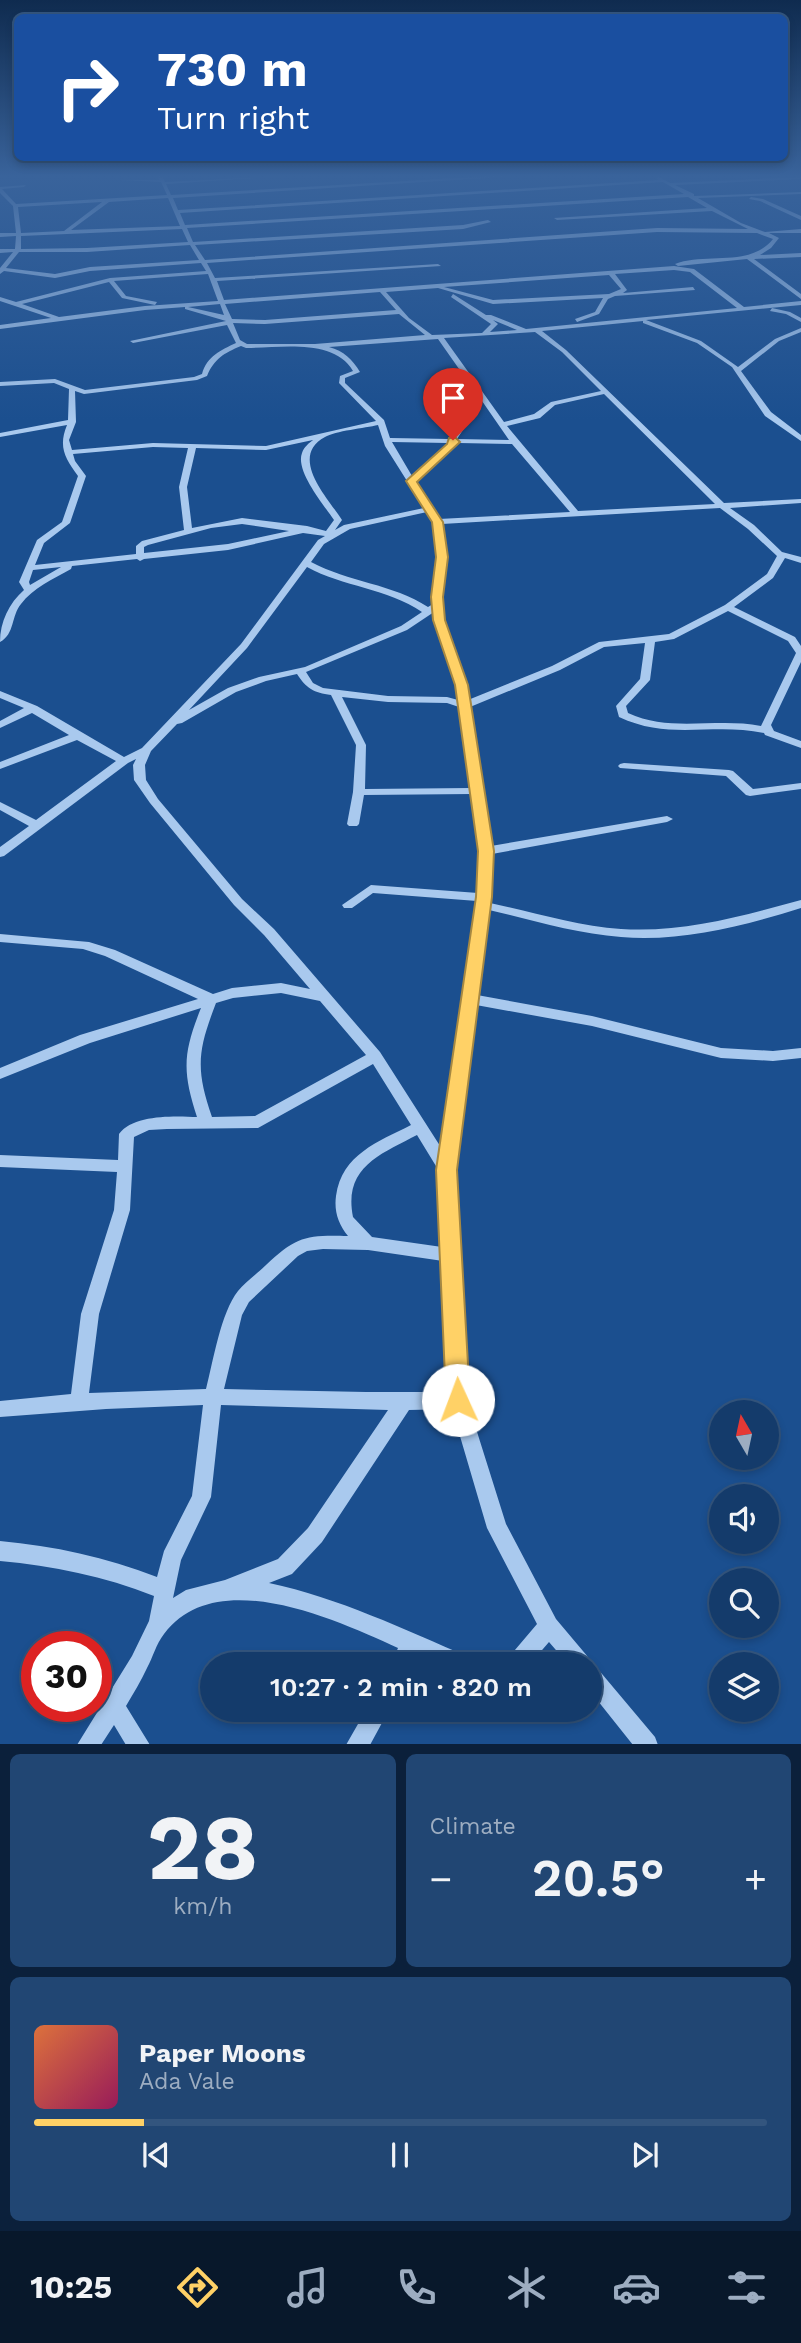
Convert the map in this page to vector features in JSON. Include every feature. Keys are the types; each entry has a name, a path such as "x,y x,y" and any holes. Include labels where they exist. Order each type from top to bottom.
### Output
{"street":[{"path":"202,257 240,344"},
{"path":"1,270 55,276 77,267 263,257"},
{"path":"428,257 457,283"},
{"path":"647,270 691,261 735,257"},
{"path":"751,257 761,270 801,297"},
{"path":"213,280 438,266"},
{"path":"0,327 171,305 647,270 692,270 743,309"},
{"path":"630,271 642,279"},
{"path":"16,304 110,280 210,272"},
{"path":"0,384 50,380 72,390 91,391 202,377 209,361 240,344 260,348 315,346 430,336 484,335 571,324 597,313 609,296 624,290 613,274"},
{"path":"110,280 124,297 171,305 231,321 256,323 399,312"},
{"path":"436,286 490,301 510,303"},
{"path":"436,286 485,315 495,324 484,335"},
{"path":"472,307 693,289"},
{"path":"381,290 399,312 430,336"},
{"path":"0,299 59,319"},
{"path":"515,325 638,320 801,303"},
{"path":"757,307 801,314"},
{"path":"788,313 801,320"},
{"path":"485,315 526,331"},
{"path":"659,318 668,329"},
{"path":"638,320 699,342 738,370 768,414 801,439"},
{"path":"133,341 231,321"},
{"path":"537,330 564,351 722,506 782,556 801,560"},
{"path":"738,370 777,340 801,330"},
{"path":"439,336 515,442 576,514"},
{"path":"168,726 232,690 263,679 300,671 404,628 433,609 442,557 437,522 386,440 381,422 342,383 342,377 357,372 344,354 315,346"},
{"path":"29,592 24,582 35,556 45,537 66,523 82,473 71,461 66,437 72,422 72,390"},
{"path":"502,425 533,418 553,403 605,392"},
{"path":"411,481 453,442 482,396"},
{"path":"0,435 72,422"},
{"path":"266,448 381,422"},
{"path":"323,434 307,449 306,468 337,523 244,646 146,750 139,765 141,780 154,801 238,902 326,997 375,1056 447,1170"},
{"path":"386,440 515,442"},
{"path":"69,452 153,445 307,449"},
{"path":"188,531 183,487 192,448"},
{"path":"437,522 801,501"},
{"path":"521,518 570,505"},
{"path":"140,558 140,546 188,531 252,521 329,534 365,521 430,509"},
{"path":"335,516 365,521"},
{"path":"35,556 85,561 140,558 239,545 307,529"},
{"path":"300,671 313,688 335,693 388,699 447,700 465,705 556,668 602,644 671,637 728,607 770,576 782,556"},
{"path":"30,568 72,565 85,561"},
{"path":"306,563 334,578 407,596 433,609 439,620 465,705 486,851 483,901 447,1170 458,1400 497,1528 550,1626 571,1652"},
{"path":"0,639 10,627 11,610 29,592 72,565"},
{"path":"728,607 792,639 801,653 768,717 766,730"},
{"path":"650,639 645,680 621,706 623,715 653,726 738,723 766,730 775,737 801,745"},
{"path":"335,693 361,746 359,792 353,824"},
{"path":"0,694 33,708 76,736 124,761"},
{"path":"0,725 33,708"},
{"path":"0,766 76,736"},
{"path":"0,853 124,761 146,750"},
{"path":"624,766 729,773 750,793 801,786"},
{"path":"359,792 477,791"},
{"path":"0,805 36,825"},
{"path":"486,851 667,819"},
{"path":"348,905 365,891 372,889 483,901 630,934 703,926 801,904"},
{"path":"0,938 84,945 110,953 211,999"},
{"path":"0,1074 85,1039 247,989 281,988 326,997"},
{"path":"207,1124 190,1070 193,1048 211,999"},
{"path":"471,999 590,1021 722,1055 760,1058 801,1053"},
{"path":"79,1401 90,1314 122,1210 127,1134 131,1128 149,1123 258,1122 375,1056"},
{"path":"368,1243 349,1226 345,1217 344,1194 348,1181 359,1162 418,1128"},
{"path":"0,1161 126,1166"},
{"path":"89,1744 114,1707 158,1625 171,1558 201,1497 213,1397 234,1315 253,1285 304,1245 323,1242 368,1243 452,1255"},
{"path":"0,1409 79,1401 213,1397 403,1403 458,1400"},
{"path":"226,1588 285,1567 315,1535 350,1488 403,1403"},
{"path":"0,1550 45,1555 114,1569 164,1590"},
{"path":"158,1625 183,1602 203,1591 226,1588 264,1591 328,1609 376,1627 403,1652"},
{"path":"527,1652 550,1626"},
{"path":"602,1689 647,1744"},
{"path":"114,1707 138,1744"},
{"path":"358,1744 371,1722"}],"route":[{"path":"453,440 451,442 456,442 411,481 437,522 442,557 437,597 439,620 461,685 486,851 484,897 479,919 471,999 463,1036 447,1170 458,1400"}]}
